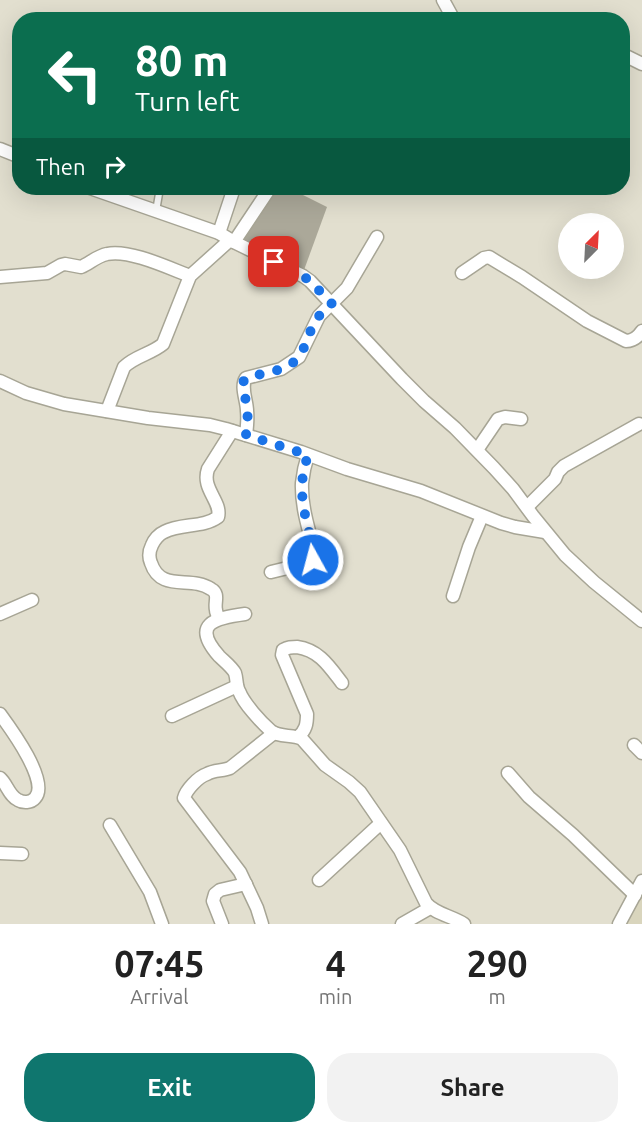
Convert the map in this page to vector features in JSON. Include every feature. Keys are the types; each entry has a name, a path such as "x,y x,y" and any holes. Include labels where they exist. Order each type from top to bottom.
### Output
{"street":[{"path":"110,195 227,238 310,281 402,379 477,450 513,489 545,532 578,568 642,621"},
{"path":"227,238 233,195"},
{"path":"107,411 124,367 129,362 163,345 190,276 264,195"},
{"path":"246,435 248,411 243,382 246,378 282,369 294,362 303,350 313,325 347,288 377,237"},
{"path":"0,277 47,273 65,264 81,267 98,256 117,253 145,259 190,276"},
{"path":"462,273 489,257 587,321 626,341 635,339 642,331"},
{"path":"0,381 50,401 210,425 232,431 421,491 501,523 545,532"},
{"path":"477,450 498,419 505,417 521,419"},
{"path":"527,507 555,479 564,466 639,424"},
{"path":"220,618 216,610 217,599 213,589 198,584 167,580 153,569 148,557 154,540 163,532 208,522 218,517 220,512 208,487 206,475 232,431"},
{"path":"271,572 308,563 313,560 315,554 302,485 308,455"},
{"path":"453,596 482,516"},
{"path":"0,614 32,600"},
{"path":"245,615 213,621 207,627 206,633 207,639 234,672 237,686 246,704 274,733 302,739 325,765 354,786 400,850 420,894 430,908 464,924"},
{"path":"298,737 304,732 307,714 282,655 283,650 290,647 301,648 318,655 342,683"},
{"path":"172,716 237,686"},
{"path":"0,714 23,749 39,781 39,792 30,802 18,800 0,778"},
{"path":"262,924 240,872 185,801 184,795 204,775 230,768 274,733"},
{"path":"508,773 529,797 573,835 635,895"},
{"path":"319,880 381,823"},
{"path":"110,825 150,892 162,924"},
{"path":"0,853 22,854"},
{"path":"619,924 642,882"},
{"path":"222,924 213,901 215,894 220,890 246,884"},
{"path":"402,924 430,908"}],"lane":[{"path":"156,211 158,195"}],"shaded area":[{"path":"642,894 642,924 625,924"}],"building":[{"path":"273,195 303,195 327,207 304,270 243,241"}],"route":[{"path":"274,262 310,281 332,304 313,325 303,350 294,362 282,369 249,376 243,382 248,411 246,435 308,455 302,485 315,554 313,560"}]}
